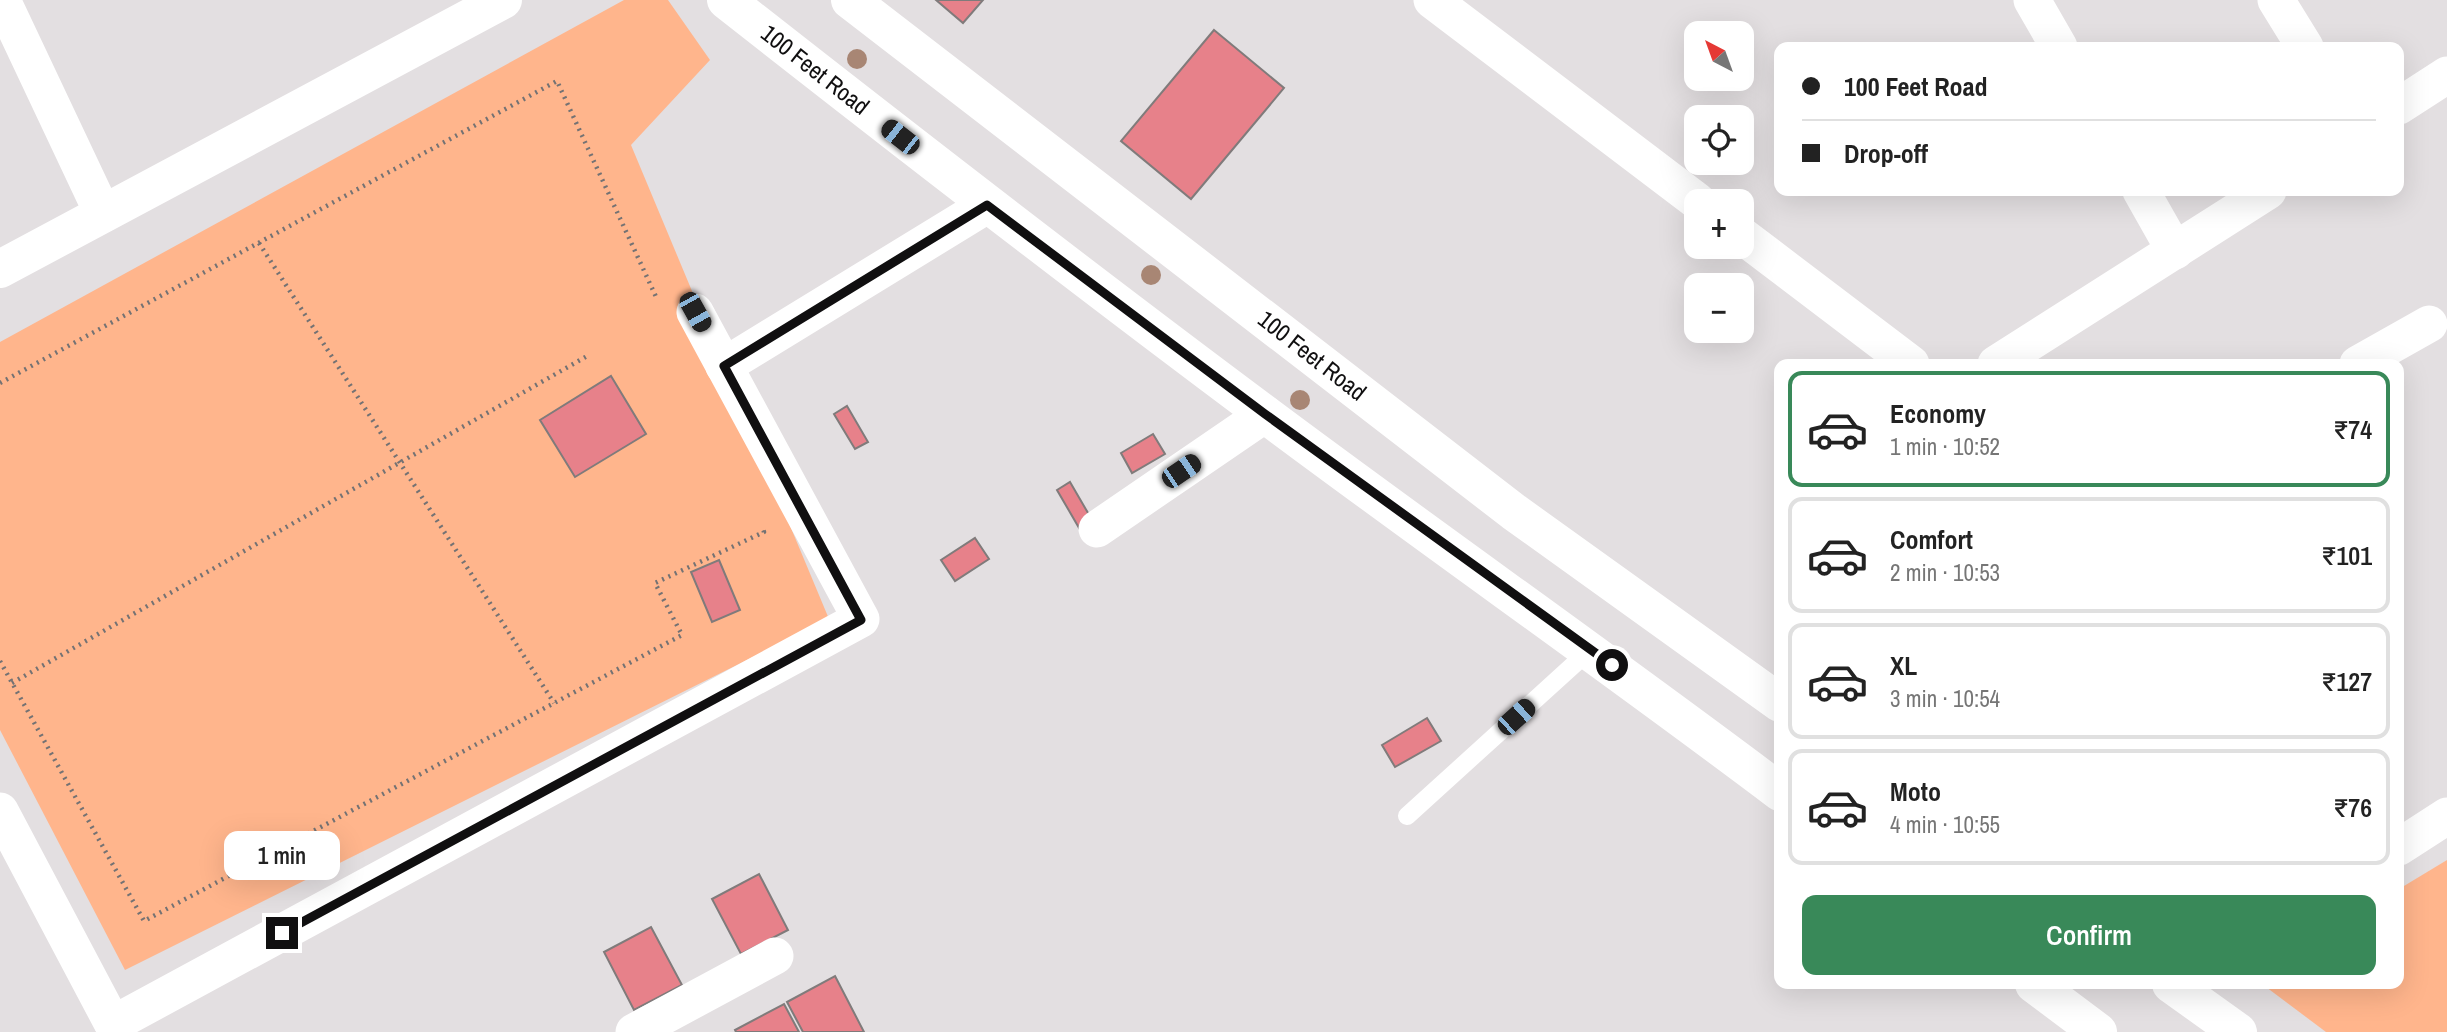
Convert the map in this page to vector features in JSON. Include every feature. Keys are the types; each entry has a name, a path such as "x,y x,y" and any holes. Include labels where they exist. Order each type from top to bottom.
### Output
{"main road":[{"path":"0,269 503,0"},
{"name":"100 Feet Road","path":"726,0 987,205 1265,414 1591,649 1774,787"},
{"name":"100 Feet Road","path":"850,0 1514,512 1774,699"},
{"path":"2041,989 2098,1032"},
{"path":"2184,989 2238,1032"}],"street":[{"path":"2,0 103,214"},
{"path":"1432,0 1684,191"},
{"path":"2032,0 2056,42"},
{"path":"2276,0 2302,42"},
{"path":"2404,103 2447,75"},
{"path":"2144,196 2175,251"},
{"path":"2004,359 2260,196"},
{"path":"724,366 987,205"},
{"path":"1754,245 1904,359"},
{"path":"0,811 115,1028 861,620 724,366 678,309"},
{"path":"2370,359 2441,329"},
{"path":"1097,529 1265,414"},
{"path":"2404,844 2447,816"},
{"path":"634,1032 775,956"}],"lane":[{"path":"1407,816 1591,649"}],"path":[{"path":"0,383 557,81 678,309"},
{"path":"259,243 554,703"},
{"path":"12,683 589,355"},
{"path":"0,661 144,921 681,635 655,583 764,532 759,519"}],"shaded area":[{"path":"624,0 668,0 710,60 631,145 829,619 125,970 0,730 0,342"},
{"path":"2447,860 2447,1032 2326,1032 2269,989 2404,989 2404,886"}],"building":[{"path":"936,0 983,0 963,23"},
{"path":"1214,30 1284,88 1191,199 1121,141"},
{"path":"611,376 646,434 575,477 540,420"},
{"path":"847,406 868,442 855,449 834,414"},
{"path":"1153,434 1165,454 1132,473 1121,453"},
{"path":"1070,482 1095,525 1082,533 1057,490"},
{"path":"975,538 989,559 955,581 941,560"},
{"path":"719,560 740,610 712,622 691,572"},
{"path":"1427,718 1441,741 1395,767 1382,745"},
{"path":"759,874 788,930 741,954 712,899"},
{"path":"651,927 682,985 634,1010 604,952"},
{"path":"835,976 864,1032 803,1032 787,1002"},
{"path":"784,1004 799,1032 736,1032 735,1030"}],"route":[{"path":"282,933 861,620 724,366 987,205 1265,414 1612,665"}]}
